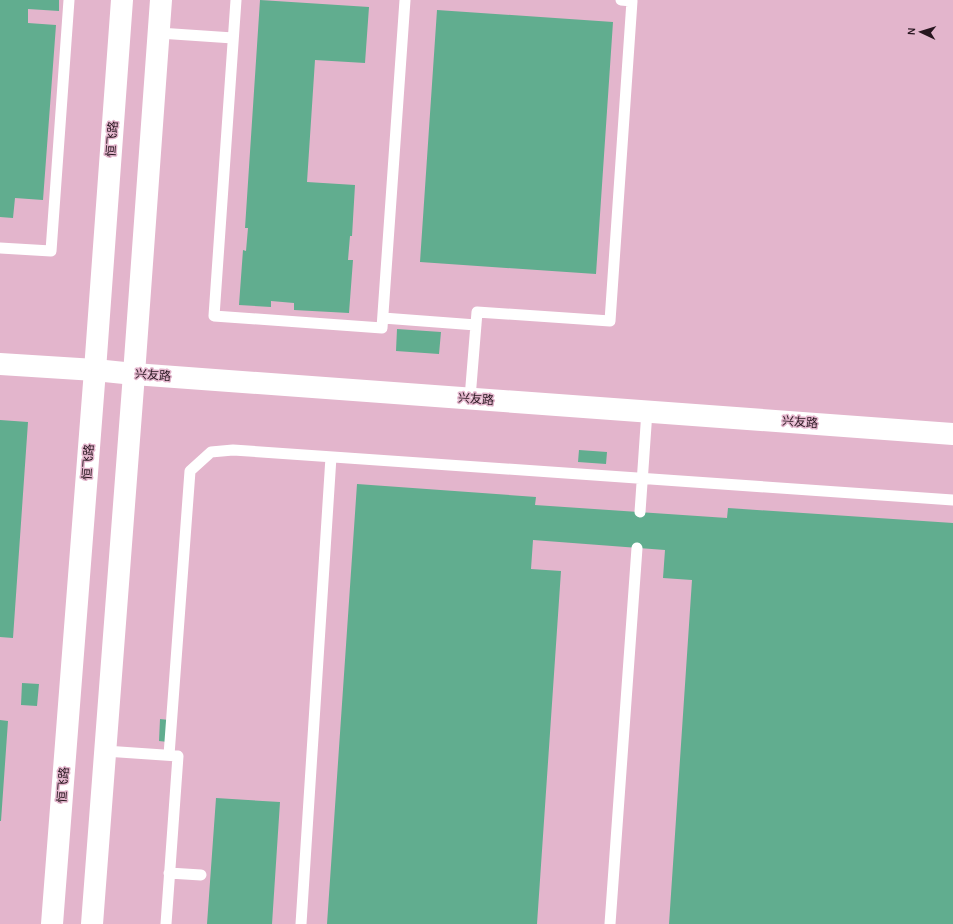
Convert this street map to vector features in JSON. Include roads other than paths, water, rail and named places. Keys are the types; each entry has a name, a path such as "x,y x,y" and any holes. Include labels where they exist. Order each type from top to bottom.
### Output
{"main road":[{"name":"恒飞路","path":"52,924 122,0"},
{"path":"92,924 161,0"},
{"name":"兴友路","path":"0,364 953,434"}],"lane":[{"path":"0,248 51,251 69,0"},
{"path":"236,0 214,316 382,328 404,0"},
{"path":"470,398 476,312 610,321 632,1 621,0"},
{"path":"159,33 233,38"},
{"path":"383,318 476,324"},
{"path":"640,512 647,411"},
{"path":"169,755 190,471 211,452 233,450 953,500"},
{"path":"301,924 331,457"},
{"path":"610,924 637,548"},
{"path":"105,751 178,756 166,924"},
{"path":"170,873 201,875"}]}
